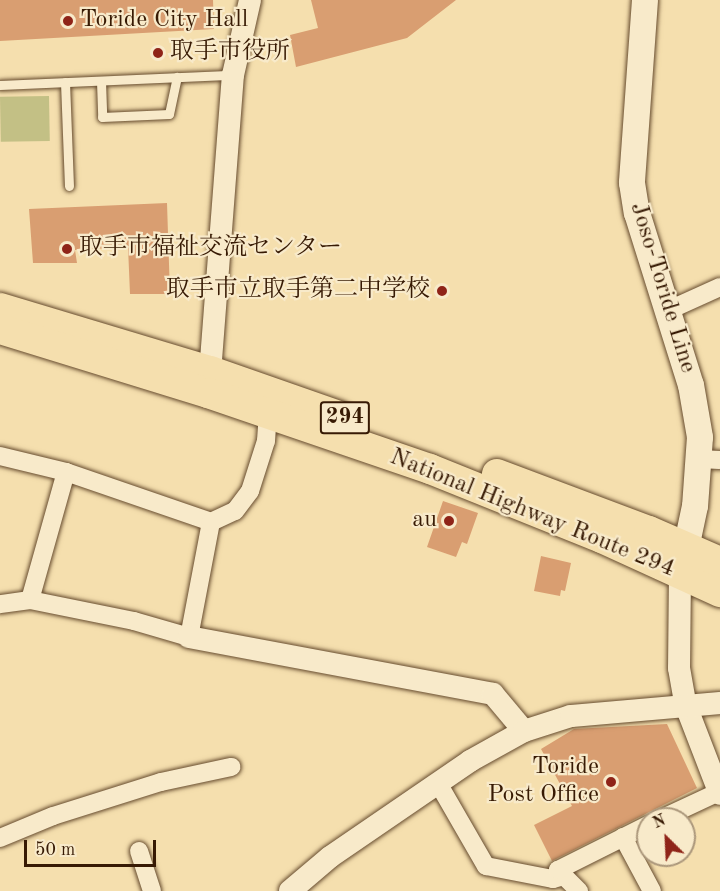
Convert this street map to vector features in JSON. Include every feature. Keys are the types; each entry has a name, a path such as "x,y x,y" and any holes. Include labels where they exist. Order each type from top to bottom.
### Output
{"highway":[{"name":"National Highway Route 294","path":"0,308 209,382 268,414 430,469 683,560 720,562"},
{"name":"National Highway Route 294","path":"0,329 209,382 407,441 683,560 720,592"}],"main road":[{"name":"Joso-Toride Line","path":"645,0 632,183 637,213 669,309 710,459 683,560"}],"street":[{"path":"209,382 232,75 250,0"},
{"path":"669,309 720,287"},
{"path":"0,456 66,472 211,522 235,511 250,491 266,441 268,414"},
{"path":"30,600 66,472"},
{"path":"189,637 211,522"},
{"path":"683,560 678,648 686,706 720,793 688,807"},
{"path":"0,604 30,600 134,621 189,637 493,694 524,730"},
{"path":"290,891 330,857 438,783 524,730 571,716 720,703"},
{"path":"0,837 54,816 161,782 231,767"},
{"path":"438,783 486,866 553,879 564,876"},
{"path":"579,891 558,870 636,831"},
{"path":"623,837 652,891"},
{"path":"139,851 152,891"}],"lane":[{"path":"0,85 232,75"},
{"path":"101,81 102,117 169,114 177,77"},
{"path":"65,82 69,186"}],"shaded area":[{"path":"49,96 50,141 1,142 0,97"}],"building":[{"name":"Toride City Hall","path":"0,0 213,0 214,29 0,41"},
{"path":"311,0 456,0 407,38 296,67 290,35 318,28"},
{"name":"取手市福祉交流センター","path":"167,203 170,294 130,294 128,247 75,250 77,263 33,263 29,209"},
{"path":"443,501 478,513 467,544 462,542 456,557 427,547"},
{"path":"541,556 571,563 565,591 561,590 560,596 534,591"},
{"path":"667,724 697,788 659,807 636,807 636,819 552,861 534,825 572,806 541,749 574,729"}],"place":[{"name":"Toride City Hall","path":"68,21"},
{"name":"取手市役所","path":"158,53"},
{"name":"取手市福祉交流センター","path":"67,249"},
{"name":"取手市立取手第二中学校","path":"442,291"},
{"name":"au","path":"449,521"},
{"name":"Toride Post Office","path":"611,782"}]}
